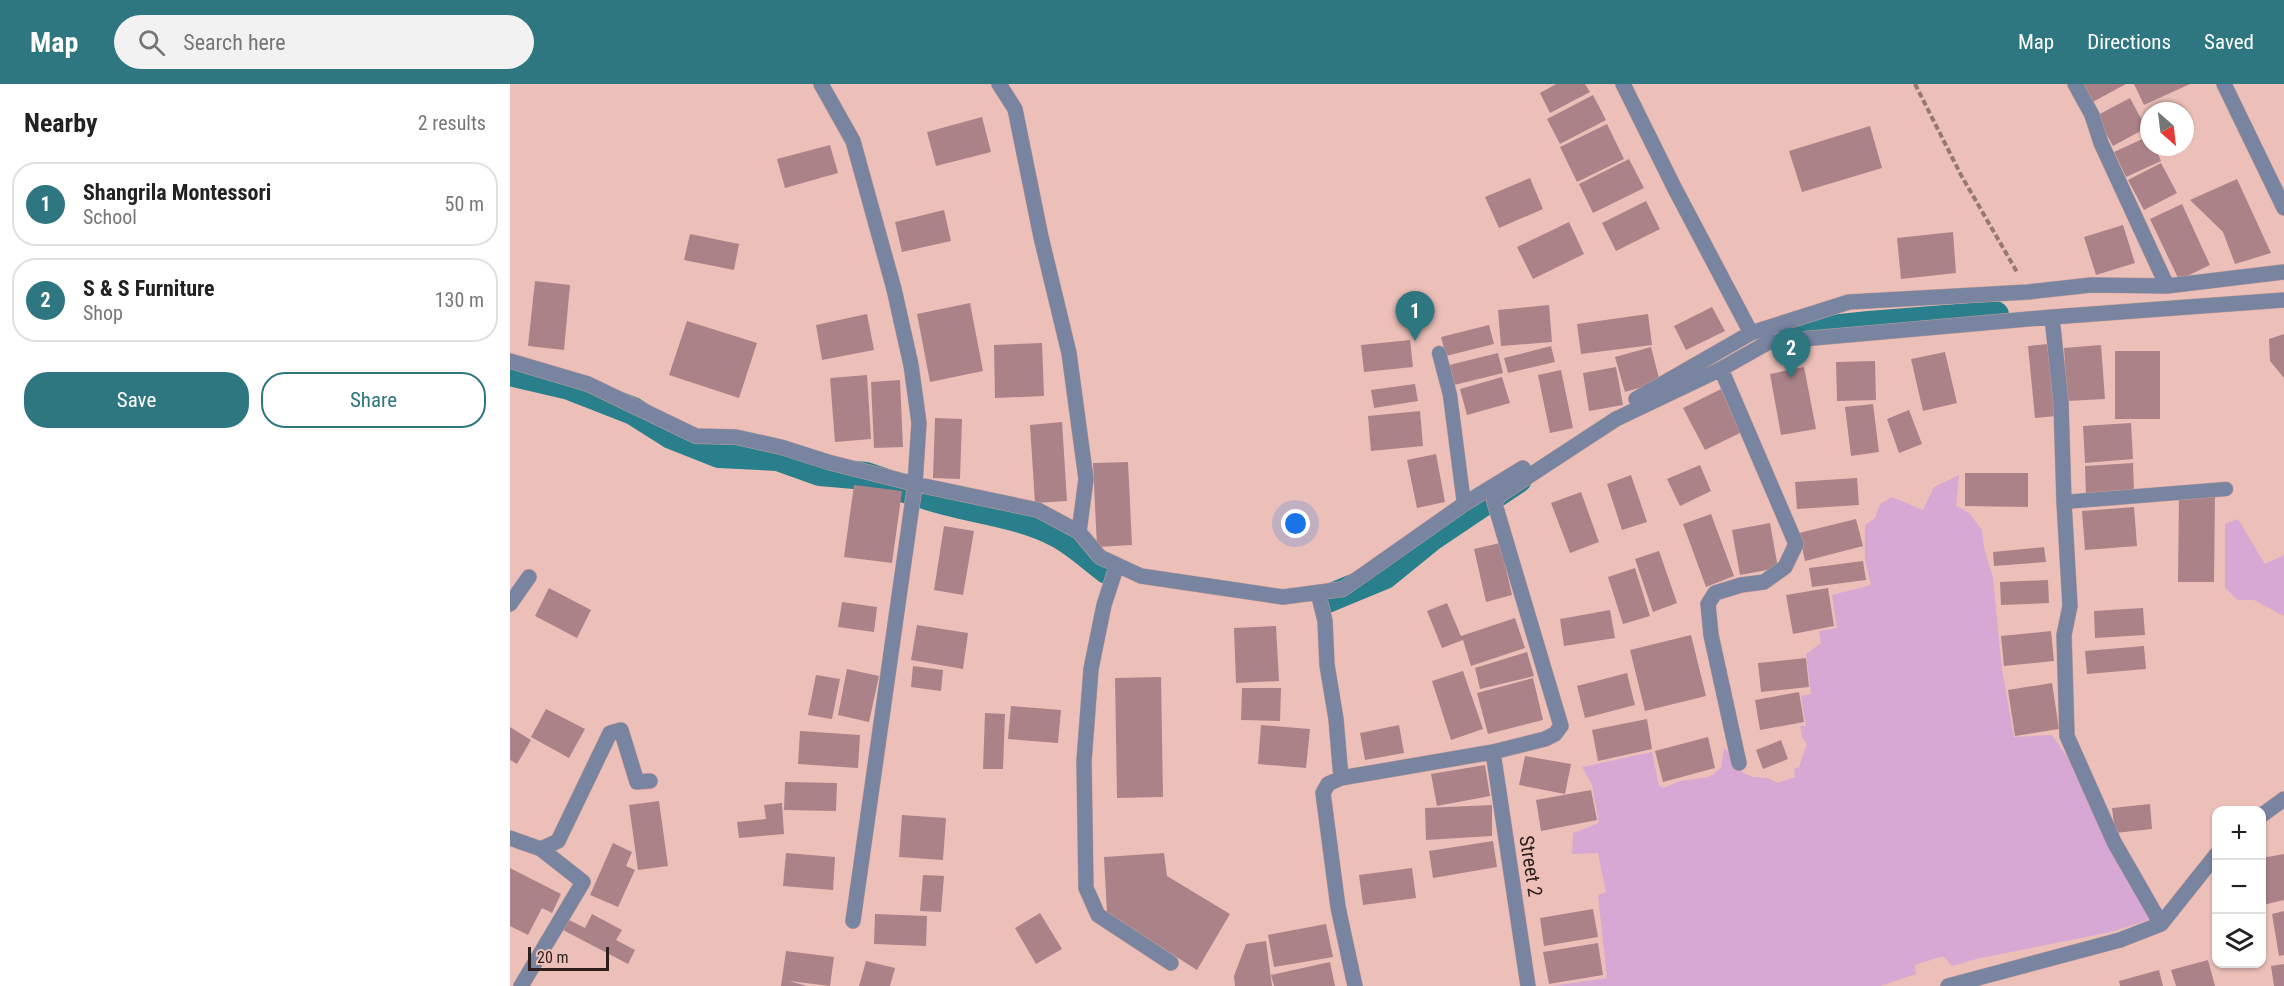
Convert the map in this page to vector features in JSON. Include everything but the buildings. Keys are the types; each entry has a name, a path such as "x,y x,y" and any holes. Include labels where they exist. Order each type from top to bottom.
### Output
{"street":[{"path":"821,84 853,141 912,365 919,423 915,484 852,921"},
{"path":"999,84 1015,109 1030,192 1069,353 1086,478 1079,532"},
{"path":"1623,84 1751,333"},
{"path":"2075,84 2092,115 2101,143 2167,286"},
{"path":"2224,84 2284,208"},
{"path":"510,361 588,384 696,436 736,437 915,484 1038,510 1079,532 1100,557 1141,576 1283,597 1343,589 1464,504 1587,428 1751,333 1849,302 2028,292 2091,285 2167,286 2284,272"},
{"path":"1354,986 1338,907 1323,793 1328,784 1341,778 1493,752 1545,739 1555,734 1561,726 1494,501 1500,495 1616,419 1720,369 1769,342 2052,317 2284,300"},
{"path":"2052,317 2061,403 2070,606 2064,635 2067,736 2114,842 2161,924"},
{"path":"1720,369 1796,544 1785,567 1764,582 1714,592 1708,604 1711,635 1739,763"},
{"path":"1117,565 1104,605 1091,669 1084,761 1086,888 1098,915 1171,963"},
{"path":"510,604 529,577"},
{"path":"1318,593 1324,621 1341,778"},
{"path":"541,849 558,841 610,733 621,730 637,782 650,781"},
{"name":"Street 2","path":"1493,752 1528,986"},
{"path":"2266,811 2284,800"},
{"path":"510,838 541,849 583,882 521,986"},
{"path":"1948,986 2120,940 2161,924 2213,860"}],"lane":[{"path":"1438,353 1450,395 1464,504"},
{"path":"2064,502 2226,489"}],"path":[{"path":"1915,84 1961,175 2028,292"}],"shaded area":[{"path":"1959,475 1956,506 1969,513 1982,530 1984,548 1993,578 2002,670 2014,737 2052,735 2078,772 2151,919 2111,932 1976,959 1952,966 1943,956 1915,965 1916,974 1880,986 1552,986 1607,978 1598,895 1606,892 1598,853 1572,854 1573,833 1599,823 1592,785 1582,767 1652,752 1659,786 1664,788 1680,781 1709,777 1721,768 1724,748 1734,755 1743,773 1778,783 1795,777 1794,769 1799,767 1807,744 1802,737 1800,726 1806,726 1801,696 1811,694 1806,654 1821,643 1819,631 1837,628 1832,595 1871,585 1865,559 1865,525 1875,518 1880,504 1892,497 1923,510 1934,487"},
{"path":"2238,519 2265,564 2284,555 2284,616 2254,600 2238,600 2225,588 2225,524"}],"waterway":[{"path":"1793,333 1995,315"},
{"path":"510,372 569,386 633,411 671,435 719,454 778,457 820,472 866,476 908,490"},
{"path":"1327,599 1385,575 1433,536 1518,479"},
{"path":"919,493 1042,526 1071,542 1107,570"}],"place":[{"name":"Shangrila Montessori","path":"1415,341"},
{"name":"S & S Furniture","path":"1791,378"}]}
